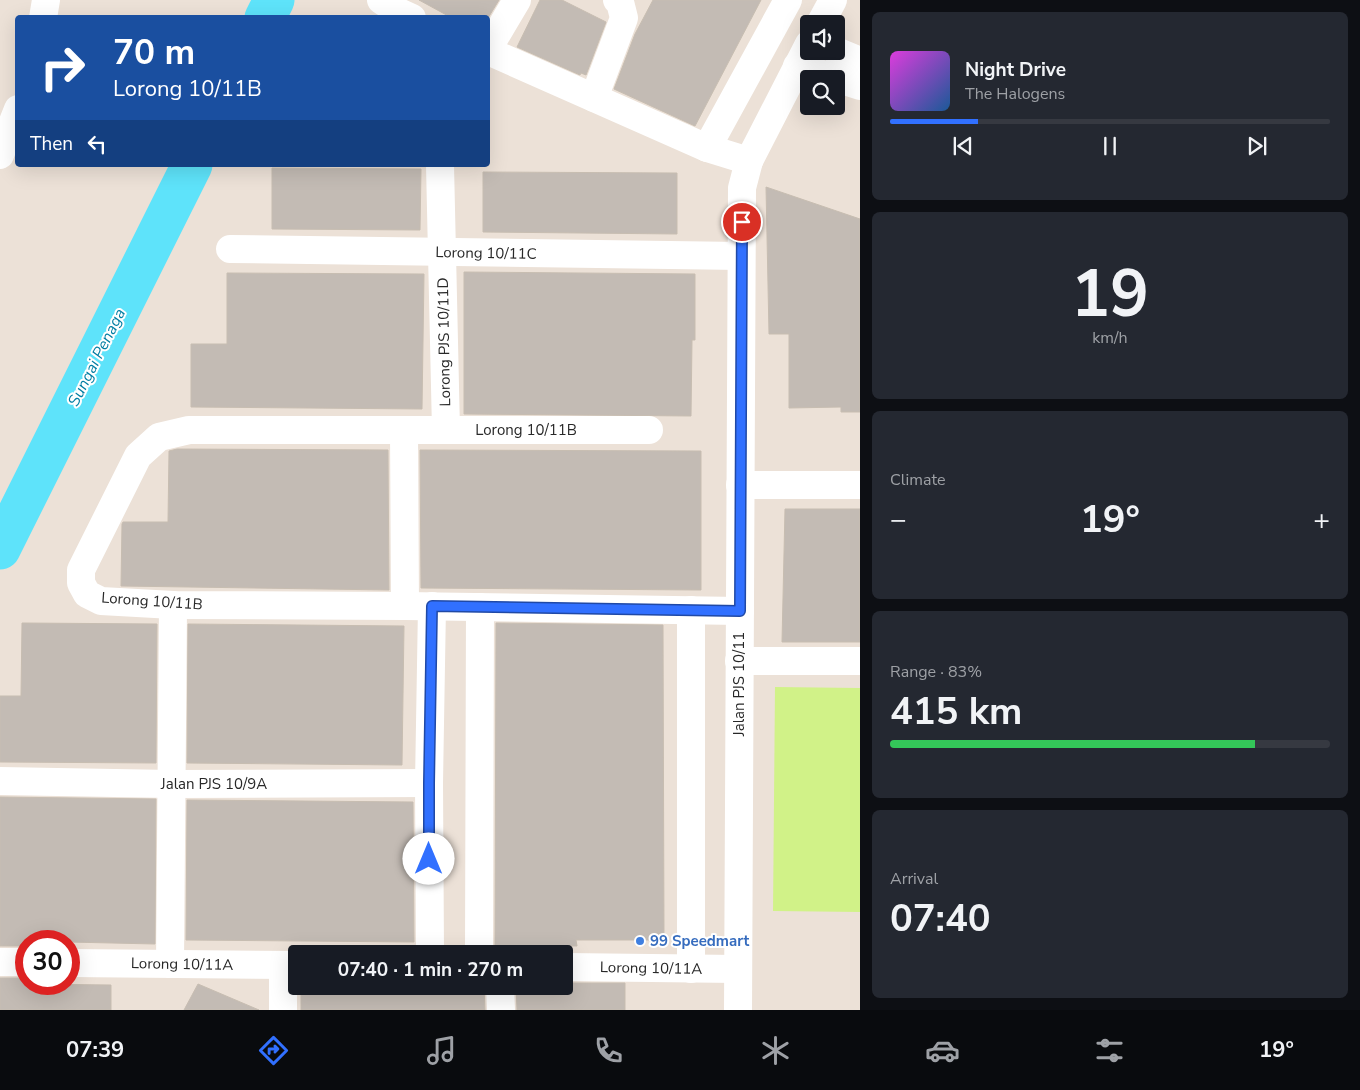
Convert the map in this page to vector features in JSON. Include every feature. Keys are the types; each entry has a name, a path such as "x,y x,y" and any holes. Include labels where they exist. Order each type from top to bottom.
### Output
{"street":[{"path":"44,15 46,0"},
{"path":"381,0 406,15"},
{"path":"490,47 517,0"},
{"path":"594,98 624,18 620,2 617,0"},
{"path":"707,148 788,0"},
{"path":"825,15 833,0"},
{"path":"490,51 707,148 750,161"},
{"path":"845,55 860,61"},
{"name":"Jalan PJS 10/11","path":"738,1010 742,188 750,161 800,60"},
{"path":"812,60 860,86"},
{"path":"0,155 15,117"},
{"name":"Lorong PJS 10/11D","path":"440,167 446,430"},
{"name":"Lorong 10/11C","path":"230,249 741,256"},
{"name":"Lorong 10/11B","path":"649,430 189,430 159,437 138,456 81,570 81,583 87,594 101,601 173,605 419,606 740,611"},
{"path":"404,430 419,606 429,783 430,945"},
{"path":"740,485 860,485"},
{"path":"170,964 173,605"},
{"path":"478,945 480,607"},
{"path":"691,610 691,969"},
{"path":"739,661 860,661"},
{"name":"Jalan PJS 10/9A","path":"0,781 172,784 429,783"},
{"path":"0,962 15,962"},
{"name":"Lorong 10/11A","path":"80,963 288,965"},
{"name":"Lorong 10/11A","path":"573,968 738,969"},
{"path":"283,1010 288,978"},
{"path":"500,995 501,1010"}],"green space":[{"path":"775,687 860,688 860,912 773,911"}],"building":[{"path":"419,0 499,0 490,15 446,15"},
{"path":"540,0 562,0 606,22 586,75 581,73 580,75 517,47"},
{"path":"653,0 761,0 695,126 614,89 635,34"},
{"path":"272,168 421,169 420,230 272,229"},
{"path":"483,172 677,173 677,234 483,232"},
{"path":"766,187 860,219 860,412 841,412 841,407 789,408 789,334 769,334"},
{"path":"464,272 695,274 695,340 692,340 691,416 464,414"},
{"path":"227,273 424,274 422,409 191,407 191,344 227,344"},
{"path":"177,449 388,450 389,590 121,586 122,524 123,522 168,522 169,451"},
{"path":"420,450 701,451 701,590 421,588"},
{"path":"785,509 860,509 860,642 782,642"},
{"path":"22,623 157,624 156,763 0,762 0,696 21,696"},
{"path":"496,623 663,625 664,940 576,940 577,946 495,945"},
{"path":"188,624 404,626 402,765 187,763"},
{"path":"0,797 156,799 155,944 80,942 80,930 15,930 15,946 0,946"},
{"path":"187,800 413,802 414,942 186,940"},
{"path":"0,978 15,978 15,995 80,995 80,985 111,985 111,1010 0,1010"},
{"path":"573,983 625,983 625,1010 517,1010 516,995 573,995"},
{"path":"198,984 259,1010 184,1010"},
{"path":"301,995 484,995 485,1010 301,1010"}],"waterway":[{"name":"Sungai Penaga","path":"266,15 274,0"},
{"name":"Sungai Penaga","path":"0,549 191,167"}],"place":[{"name":"99 Speedmart","path":"640,941"}],"route":[{"path":"429,859 432,606 740,611 742,222"}]}
